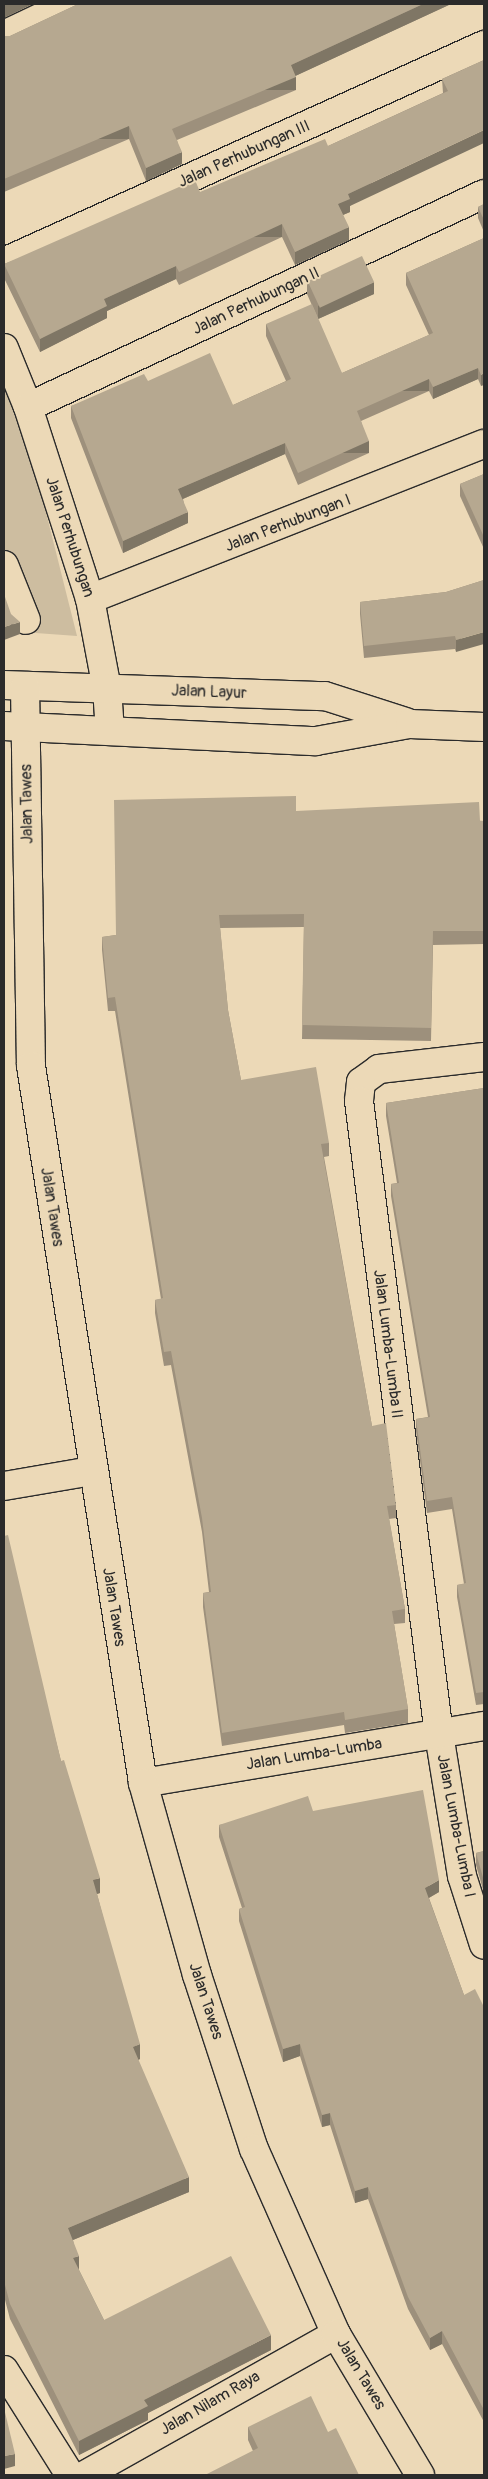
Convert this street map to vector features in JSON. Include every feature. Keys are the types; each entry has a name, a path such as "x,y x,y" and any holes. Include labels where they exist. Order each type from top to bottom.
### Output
{"street":[{"path":"4,35 69,4"},
{"name":"Jalan Perhubungan III","path":"4,262 484,45"},
{"name":"Jalan Perhubungan II","path":"28,407 484,194"},
{"name":"Jalan Perhubungan","path":"4,348 28,407 90,599 107,689 110,731"},
{"name":"Jalan Perhubungan I","path":"90,599 484,444"},
{"path":"4,565 26,620"},
{"name":"Jalan Layur","path":"14,686 324,696 410,724"},
{"name":"Jalan Tawes","path":"14,686 31,1066 92,1471 143,1783 196,1975 254,2149 336,2334 420,2475"},
{"name":"Jalan Layur","path":"15,727 316,740 410,724 484,727"},
{"name":"Jalan Lumba-Lumba II","path":"439,1734 360,1123 361,1082 379,1069 484,1057"},
{"path":"4,1486 92,1471"},
{"name":"Jalan Lumba-Lumba","path":"143,1783 484,1726"},
{"name":"Jalan Lumba-Lumba I","path":"439,1734 462,1876 484,1945"},
{"name":"Jalan Nilam Raya","path":"85,2475 336,2334"},
{"path":"4,2370 70,2475"}],"shaded area":[{"path":"4,362 14,385 77,636 22,632 4,572"}],"building":[{"path":"77,4 423,4 291,65 296,77 172,129 182,152 146,168 129,126 4,179 4,36 10,36"},
{"path":"484,60 484,130 348,194 350,199 338,204 349,227 295,252 282,224 179,272 176,266 104,299 107,306 40,339 4,264 195,180 200,192 325,139 328,146 448,91 442,79"},
{"path":"484,204 484,220 478,207"},
{"path":"484,238 484,373 481,375 478,368 433,387 429,379 357,411 369,441 298,473 285,443 178,489 188,512 123,541 71,406 144,374 148,381 210,353 233,405 291,379 266,324 312,304 342,373 433,333 406,273"},
{"path":"362,256 374,282 320,308 308,281"},
{"path":"484,474 484,537 460,484"},
{"path":"484,580 484,632 456,640 455,636 364,646 360,602 446,592"},
{"path":"4,594 11,614 20,622 4,627"},
{"path":"296,796 296,811 479,802 480,821 484,821 484,931 433,931 431,1028 302,1025 304,914 219,915 228,1010 241,1080 316,1067 329,1143 321,1144 372,1426 386,1423 396,1505 387,1506 405,1609 392,1611 408,1709 345,1720 344,1712 222,1733 203,1593 211,1592 202,1518 171,1351 164,1352 155,1300 163,1298 115,997 108,998 102,937 116,935 114,800"},
{"path":"484,1088 484,1692 476,1693 457,1585 466,1583 452,1497 427,1501 416,1419 430,1417 391,1184 399,1183 386,1103"},
{"path":"8,1535 61,1761 64,1760 100,1878 93,1880 140,2044 133,2047 189,2177 68,2228 79,2256 73,2258 104,2320 231,2256 271,2335 144,2400 148,2406 79,2441 10,2304 4,2281 4,1536"},
{"path":"423,1790 439,1880 425,1888 464,1995 475,1989 484,2007 484,2410 442,2331 430,2338 408,2297 368,2187 355,2191 330,2113 322,2115 300,2044 283,2049 239,1909 245,1907 219,1825 308,1796 313,1811"},
{"path":"484,1851 484,1881 476,1853"},
{"path":"311,2396 328,2432 336,2428 359,2475 205,2475 258,2448 248,2427"},
{"path":"4,2408 15,2454 4,2456"}]}
